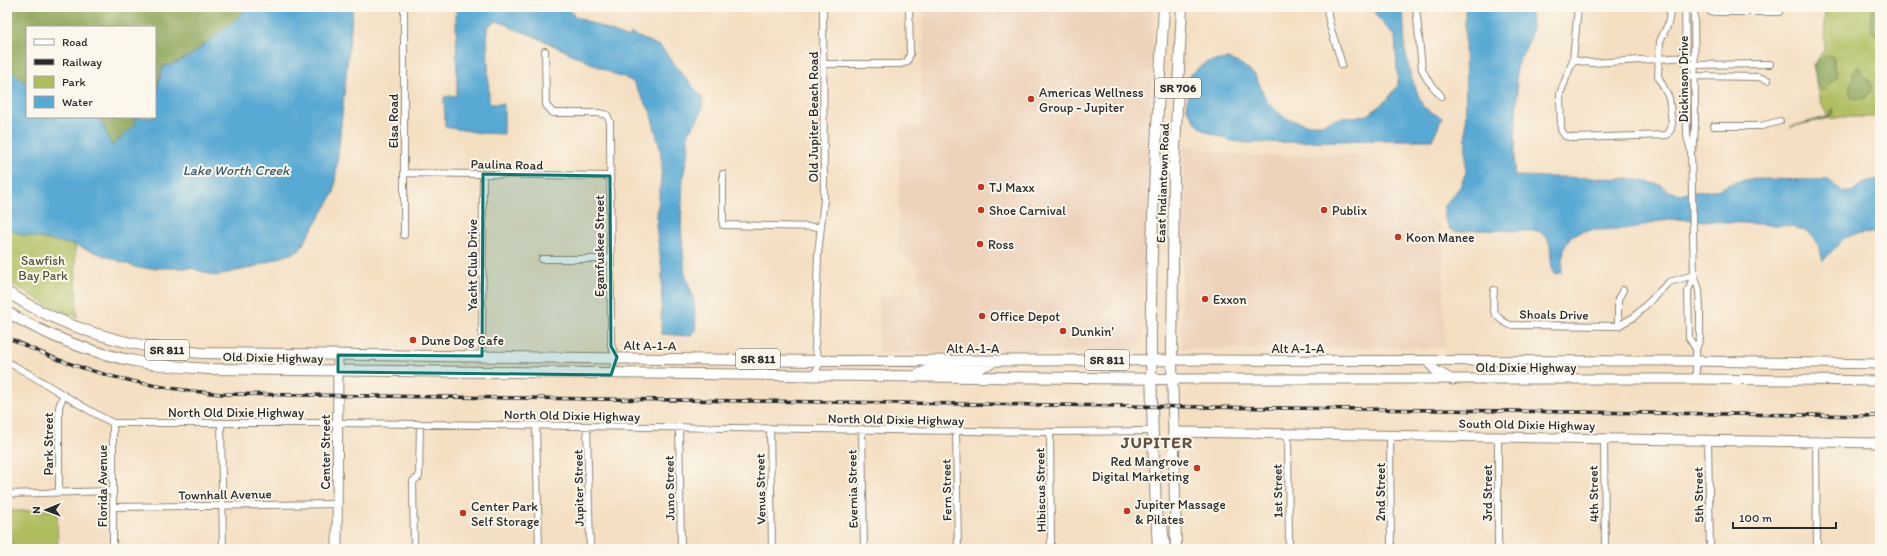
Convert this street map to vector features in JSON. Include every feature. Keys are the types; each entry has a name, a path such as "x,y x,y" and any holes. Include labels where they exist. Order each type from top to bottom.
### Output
{"main road":[{"name":"East Indiantown Road","path":"1151,360 1155,168 1164,7"},
{"name":"East Indiantown Road","path":"1172,360 1174,168 1182,7"},
{"path":"1155,168 1174,168"},
{"name":"Old Dixie Highway","path":"7,292 27,305 78,328 130,344 172,351 201,353 520,357"},
{"name":"Old Dixie Highway","path":"7,312 51,335 98,352 133,361 208,369 611,375"},
{"name":"Center Street","path":"337,549 338,355"},
{"name":"Alt A-1-A","path":"520,357 617,357 820,361 1427,361"},
{"name":"SR 706","path":"1151,360 1158,549"},
{"name":"SR 706","path":"1172,360 1176,549"},
{"path":"913,377 928,370 973,370 996,361"},
{"path":"1427,361 1436,371 1454,381"},
{"name":"Old Dixie Highway","path":"1427,361 1696,361 1880,364"},
{"name":"SR 811","path":"611,375 1172,379"},
{"name":"Old Dixie Highway","path":"1172,379 1454,381 1696,379 1880,382"},
{"name":"South Old Dixie Highway","path":"1173,432 1880,443"},
{"path":"1156,518 1163,528 1165,549"}],"street":[{"name":"Elsa Road","path":"404,7 404,235"},
{"name":"Old Jupiter Beach Road","path":"820,361 815,349 820,227 824,199 823,7"},
{"path":"824,64 901,64 907,62 910,54 910,7"},
{"path":"1327,7 1328,19 1342,65"},
{"path":"1416,7 1420,61 1422,69 1427,79 1441,96"},
{"path":"1578,7 1573,60 1560,94 1561,130 1565,136 1575,138 1667,135 1672,124 1669,98 1658,76 1660,41 1668,24 1671,7"},
{"name":"Dickinson Drive","path":"1685,7 1687,136 1691,151 1694,275 1699,290 1700,316 1700,338 1696,349 1696,379"},
{"name":"Dickinson Drive","path":"1691,151 1694,145 1694,7"},
{"path":"1711,12 1779,12"},
{"name":"Eganfuskee Street","path":"545,52 546,104 553,114 607,115 610,122 610,346 617,357"},
{"path":"1573,60 1592,63 1695,57"},
{"path":"1686,65 1770,64"},
{"path":"1686,76 1758,77 1768,80"},
{"path":"1714,126 1761,126 1780,121"},
{"name":"Paulina Road","path":"404,173 610,176"},
{"name":"Yacht Club Drive","path":"482,356 483,174"},
{"path":"723,174 722,223 725,226 820,227"},
{"path":"542,259 610,259"},
{"path":"1623,290 1618,299 1618,326 1634,317 1669,282 1694,275"},
{"name":"Dickinson Drive","path":"1694,275 1688,291 1688,314 1689,338 1696,349"},
{"name":"Shoals Drive","path":"1494,290 1492,305 1494,312 1499,320 1510,325 1618,326"},
{"path":"1688,314 1698,312 1700,316"},
{"path":"611,375 617,357"},
{"path":"814,376 820,361"},
{"name":"North Old Dixie Highway","path":"7,362 27,372 63,396 112,423 338,423 1050,432 1153,430"},
{"name":"Park Street","path":"59,492 59,408 63,396"},
{"name":"Florida Avenue","path":"112,423 113,549"},
{"path":"221,423 223,549"},
{"path":"414,549 413,482 419,477 420,424"},
{"path":"536,426 539,549"},
{"name":"Jupiter Street","path":"587,426 590,549"},
{"name":"Juno Street","path":"679,427 681,549"},
{"name":"Venus Street","path":"770,428 772,549"},
{"name":"Evernia Street","path":"862,429 864,549"},
{"name":"Fern Street","path":"956,430 958,549"},
{"name":"Hibiscus Street","path":"1050,432 1051,549"},
{"name":"1st Street","path":"1288,433 1289,549"},
{"name":"2nd Street","path":"1390,435 1391,549"},
{"name":"3rd Street","path":"1498,438 1498,549"},
{"name":"4th Street","path":"1604,438 1605,549"},
{"name":"5th Street","path":"1708,440 1710,549"},
{"path":"1816,442 1818,549"},
{"path":"7,494 112,491"},
{"name":"Townhall Avenue","path":"113,507 222,504 337,504"}],"highlighted area":[{"path":"483,174 610,176 611,346 617,357 611,375 338,372 338,355 482,356"}],"shaded area":[{"path":"924,7 1154,7 1143,340 1134,351 879,353 879,296 920,295 918,267 898,251 900,127 920,125"},
{"path":"1184,145 1240,156 1373,155 1442,228 1445,347 1181,349"}],"green space":[{"path":"19,7 245,7 241,15 191,55 178,62 163,67 156,92 156,26 26,26 26,84 10,70 7,65 7,14"},
{"path":"1825,7 1880,7 1880,117 1842,117 1829,119 1821,103 1813,65 1824,50"},
{"path":"1873,7 1880,7 1880,36 1873,32 1870,24"},
{"path":"1824,56 1831,56 1834,58 1834,68 1838,74 1824,90 1821,90 1816,77 1814,64"},
{"path":"1857,67 1862,69 1863,76 1870,80 1872,89 1866,98 1852,98 1850,93 1853,71"},
{"path":"1832,110 1834,110 1833,114 1829,118 1790,127 1829,116"},
{"path":"99,118 134,118 136,124 112,147"},
{"name":"Sawfish Bay Park","path":"7,226 75,242 77,317 49,306 7,281"},
{"path":"57,510 58,549 12,549 11,511"}],"water":[{"name":"Lake Worth Creek","path":"245,7 353,7 334,193 299,251 250,268 215,276 191,268 138,268 75,245 19,234 7,228 7,65 10,70 26,84 26,118 99,118 112,146 136,124 134,118 156,118 156,92 163,67 178,62 191,55 241,15"},
{"path":"456,7 569,7 574,16 628,38 631,34 660,46 703,99 702,110 689,132 689,148 683,177 681,227 685,273 694,301 696,329 690,336 661,334 662,270 656,226 662,167 660,148 650,111 633,82 534,36 496,21 488,26 487,29 489,101 492,104 504,104 504,134 481,133 445,127 444,97 457,95"},
{"path":"1372,7 1403,7 1405,50 1411,76 1423,107 1442,118 1432,140 1249,143 1232,141 1203,130 1187,109 1188,77 1206,62 1228,59 1241,64 1255,75 1267,102 1285,118 1306,124 1322,124 1335,119 1368,115 1388,99 1398,85 1395,36 1377,17"},
{"path":"1465,7 1531,7 1532,29 1528,43 1516,67 1517,94 1514,176 1634,179 1661,185 1669,191 1680,194 1720,189 1734,182 1750,179 1829,180 1842,192 1852,192 1864,182 1880,179 1880,232 1852,235 1843,239 1823,261 1819,247 1810,234 1791,226 1676,219 1654,222 1637,228 1583,231 1571,236 1564,249 1562,270 1560,273 1556,274 1552,271 1550,245 1547,238 1539,231 1477,230 1455,232 1449,228 1444,216 1444,206 1460,187 1466,172"}],"railway":[{"path":"7,337 59,360 85,369 139,383 222,394 1880,416"}],"place":[{"name":"Americas Wellness Group - Jupiter","path":"1031,99"},
{"name":"TJ Maxx","path":"981,187"},
{"name":"Shoe Carnival","path":"981,210"},
{"name":"Publix","path":"1324,210"},
{"name":"Koon Manee","path":"1398,237"},
{"name":"Ross","path":"980,244"},
{"name":"Exxon","path":"1205,299"},
{"name":"Office Depot","path":"982,316"},
{"name":"Dunkin'","path":"1063,331"},
{"name":"Dune Dog Cafe","path":"413,340"},
{"name":"Red Mangrove Digital Marketing","path":"1197,468"},
{"name":"Jupiter Massage & Pilates","path":"1127,511"},
{"name":"Center Park Self Storage","path":"463,513"}],"district":[{"name":"JUPITER","path":"1157,442"}]}
